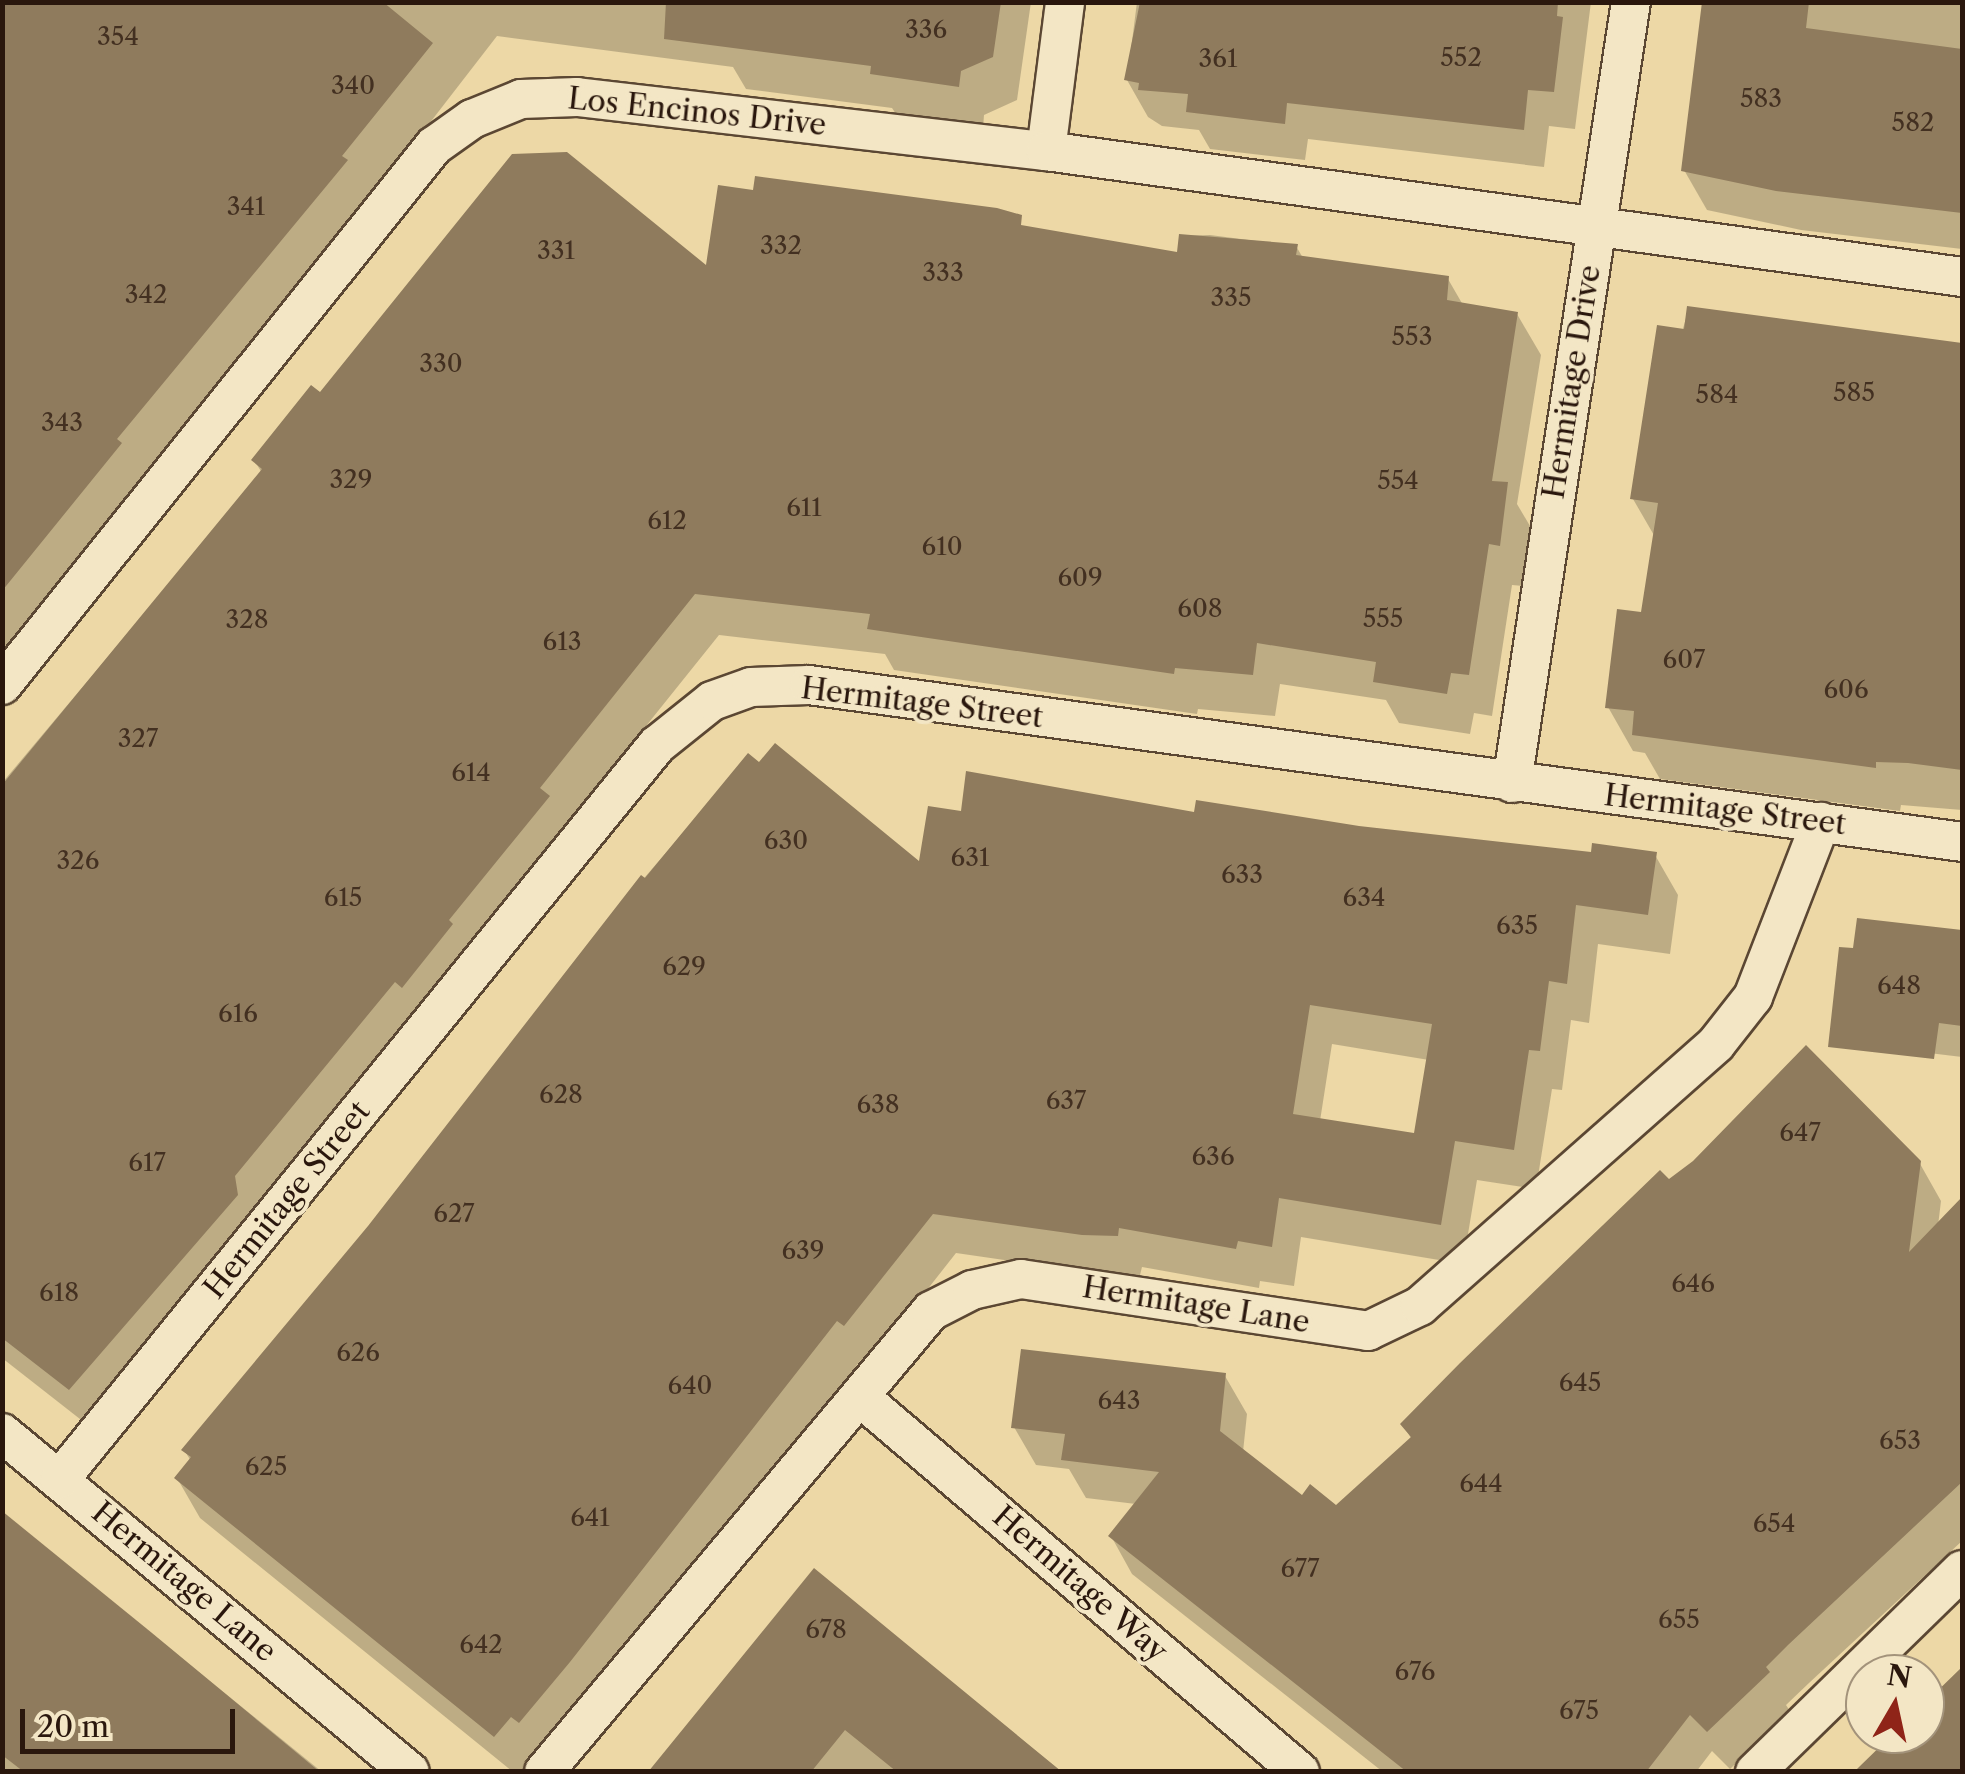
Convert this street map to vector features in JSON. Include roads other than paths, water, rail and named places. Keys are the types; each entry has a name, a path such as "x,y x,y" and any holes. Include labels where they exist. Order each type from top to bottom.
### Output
{"lane":[{"path":"1046,150 1065,2"},
{"path":"1596,229 1630,2"},
{"name":"Los Encinos Drive","path":"2,685 434,146 472,119 521,99 577,97 1046,150 1596,229"},
{"name":"Hermitage Drive","path":"1512,783 1596,229 1962,278"},
{"name":"Hermitage Street","path":"60,1479 657,745 712,701 751,687 809,685 1962,842"},
{"name":"Hermitage Lane","path":"544,1772 931,1311 972,1290 1021,1279 1368,1331 1394,1323 1716,1044 1753,998 1821,822"},
{"name":"Hermitage Way","path":"860,1397 1288,1768"},
{"name":"Hermitage Lane","path":"2,1434 410,1772"},
{"path":"1756,1772 1962,1570"}]}
